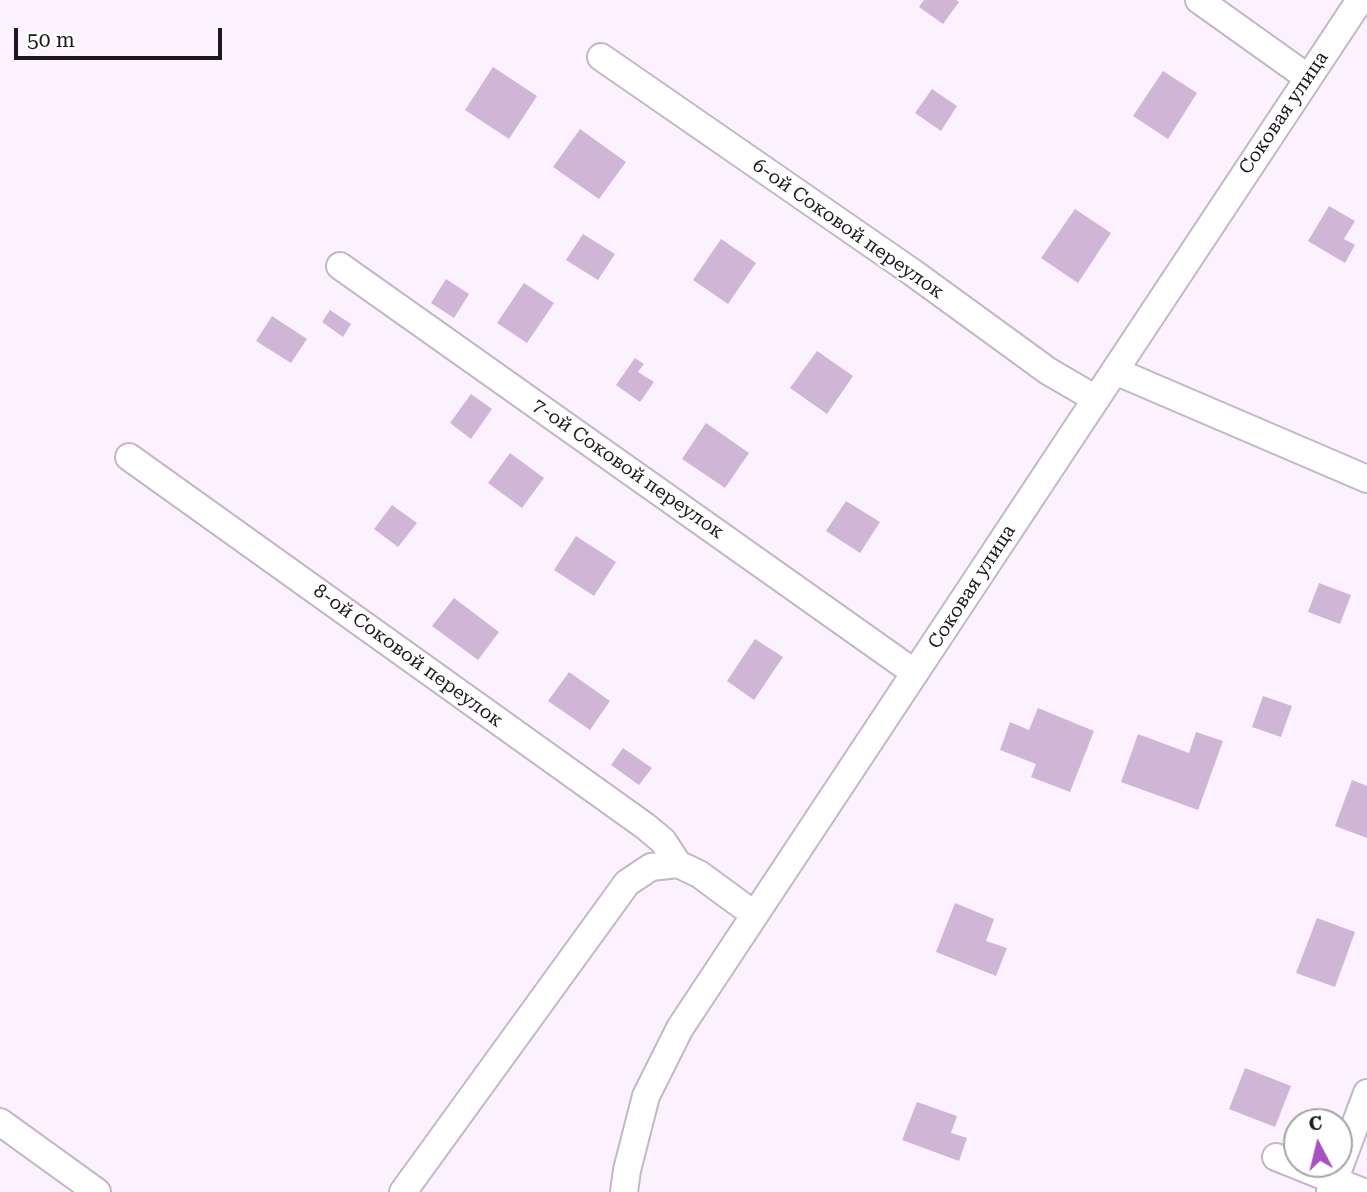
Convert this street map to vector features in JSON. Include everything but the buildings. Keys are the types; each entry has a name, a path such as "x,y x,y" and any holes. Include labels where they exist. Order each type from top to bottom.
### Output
{"street":[{"path":"1199,0 1307,77"},
{"name":"Соковая улица","path":"624,1192 646,1096 680,1028 1360,0"},
{"name":"6-ой Соковой переулок","path":"601,57 912,272 1048,371 1096,399"},
{"name":"7-ой Соковой переулок","path":"340,266 915,673"},
{"path":"1115,371 1367,479"},
{"name":"8-ой Соковой переулок","path":"128,457 646,826 663,841 678,864"},
{"path":"403,1192 627,883 652,867 678,864 699,874 755,915"},
{"path":"1332,1187 1367,1093"},
{"path":"0,1122 97,1192"},
{"path":"1276,1157 1332,1187 1363,1192"}]}
